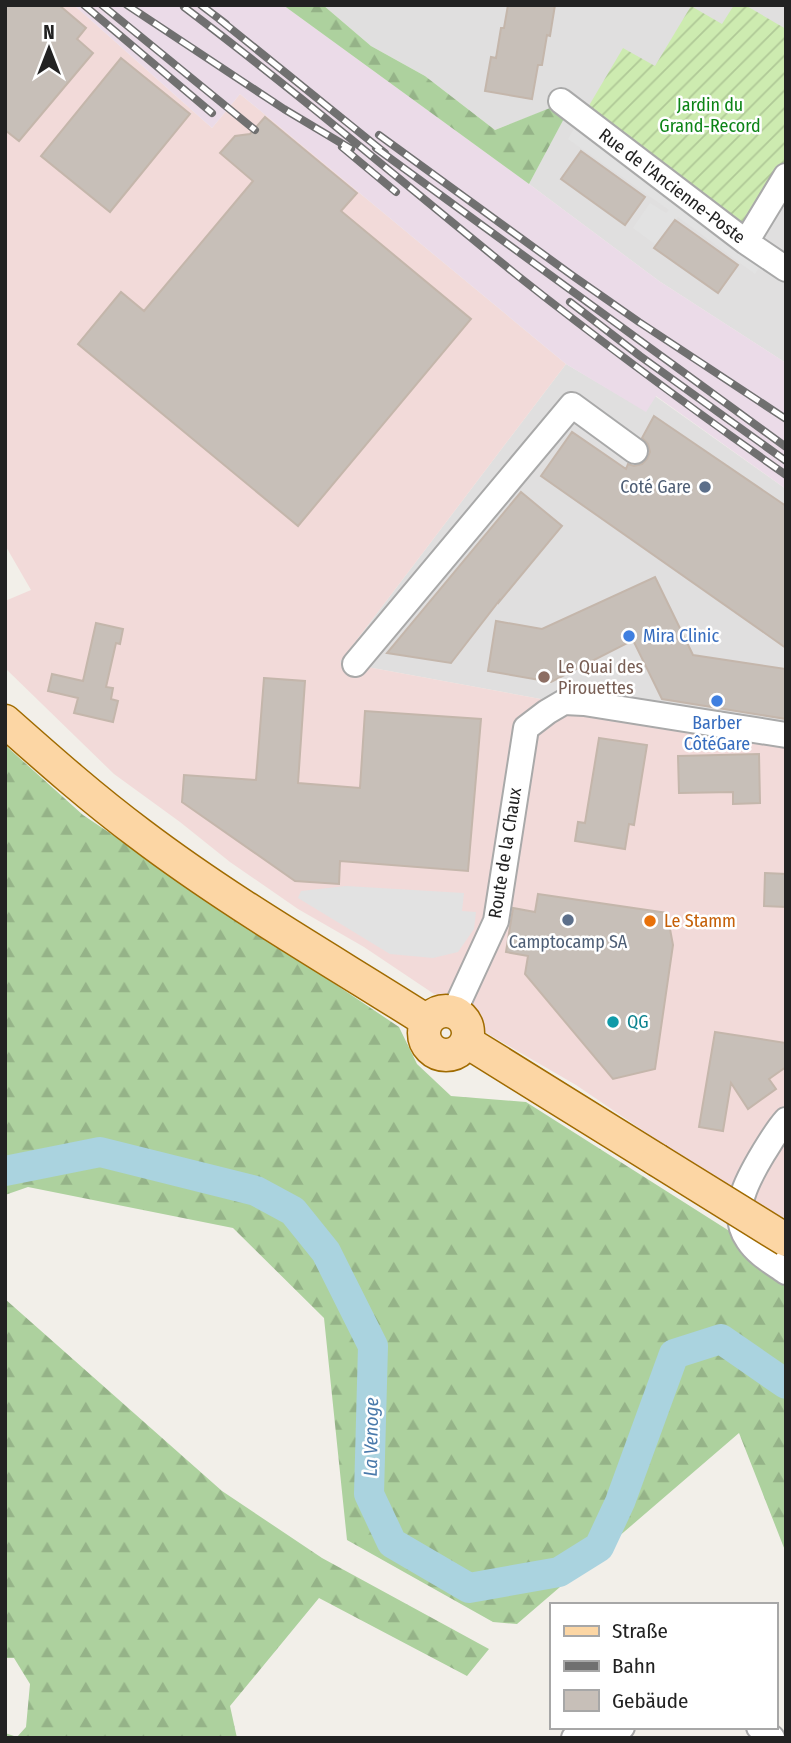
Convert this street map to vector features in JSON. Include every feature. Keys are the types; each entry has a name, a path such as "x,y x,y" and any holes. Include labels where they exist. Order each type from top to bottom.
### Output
{"main road":[{"path":"5,720 72,780 200,877 441,1016 461,1015 468,1027 467,1042 463,1048 450,1055 436,1053 426,1042 424,1035 441,1016"},
{"path":"467,1042 786,1240"}],"street":[{"name":"Rue de l'Ancienne-Poste","path":"561,101 746,242 786,269"},
{"path":"746,242 786,176"},
{"path":"355,664 572,405 635,451"},
{"name":"Route de la Chaux","path":"441,1016 496,920 526,728 564,702 786,736"},
{"path":"786,1120 750,1176 741,1197 740,1217 747,1239 762,1255 786,1272"},
{"path":"577,1737 592,1730 618,1729"}],"shaded area":[{"path":"5,5 74,5 212,128 240,94 566,364 340,662 736,735 786,740 786,1221 679,1155 576,1085 483,1031 478,1011 440,998 364,947 298,909 230,862 114,774 5,668 5,601 31,590 5,545"},
{"path":"74,5 283,5 659,281 786,363 786,489 656,396 646,412 566,364 240,94 212,128"},
{"path":"323,5 786,5 786,363 659,281 529,184 574,99 495,130 425,76 371,46"},
{"path":"575,127 763,261 755,274 678,217 656,245 633,228 650,203 666,213 669,210 568,139"},
{"path":"566,364 646,411 655,396 786,489 786,740 736,735 340,662"},
{"path":"346,886 464,893 462,911 476,912 474,929 458,952 433,958 390,954 298,898 301,891"}],"green space":[{"path":"283,5 323,5 371,46 425,76 495,130 575,98 529,184"},
{"name":"Jardin du Grand-Record","path":"734,5 745,5 786,29 786,160 742,231 584,114 623,48 655,66 691,6 722,24"},
{"path":"5,745 83,815 399,1027 417,1064 451,1096 526,1102 786,1267 786,1553 739,1433 517,1624 493,1622 347,1540 324,1318 233,1228 28,1187 5,1195"},
{"path":"5,1299 222,1491 322,1558 489,1649 467,1676 319,1598 230,1706 237,1738 5,1738 5,1733 17,1737 26,1727 30,1684 14,1658 5,1658"}],"building":[{"path":"5,5 59,5 86,28 77,39 93,53 19,141 5,130"},
{"path":"508,5 555,5 550,36 547,35 542,65 538,65 532,99 485,91 491,57 496,58"},
{"path":"121,58 190,114 110,212 41,156"},
{"path":"265,117 357,193 341,211 471,319 298,526 78,344 121,292 144,311 253,181 220,153 235,136 250,134"},
{"path":"581,151 645,197 625,225 561,179"},
{"path":"675,220 738,265 718,293 654,248"},
{"path":"654,416 786,506 786,648 541,476 572,432 626,469 628,464 642,464 650,452 648,444 642,438"},
{"path":"521,492 562,526 451,663 387,653"},
{"path":"655,577 693,655 786,669 786,719 662,699 633,640 551,682 488,671 496,621 542,629"},
{"path":"96,623 123,629 120,644 116,643 106,687 113,688 111,699 118,701 113,722 74,713 78,698 48,691 52,674 83,681"},
{"path":"264,678 305,681 298,783 360,788 365,711 481,719 468,871 340,861 339,884 295,881 182,802 184,775 256,780"},
{"path":"599,738 647,745 634,825 629,824 625,849 575,841 578,822 585,823"},
{"path":"759,754 760,803 733,804 733,792 679,793 678,756"},
{"path":"765,873 786,874 786,907 764,906"},
{"name":"QG","path":"538,894 667,913 673,945 655,1069 613,1079 525,974 528,956 506,952 513,908 535,912"},
{"path":"715,1032 786,1043 786,1067 769,1079 776,1089 748,1109 731,1083 723,1131 699,1127"}],"waterway":[{"name":"La Venoge","path":"5,1171 100,1152 256,1191 293,1211 326,1252 373,1346 369,1494 392,1543 469,1588 559,1572 599,1547 620,1502 674,1354 721,1339 786,1384"}],"railway":[{"path":"84,5 212,113"},
{"path":"102,5 255,130"},
{"path":"127,5 284,109 351,149"},
{"path":"201,5 226,24"},
{"path":"184,7 311,106 551,302 786,475"},
{"path":"219,19 385,153"},
{"path":"379,135 573,276 786,419"},
{"path":"342,147 396,192"},
{"path":"376,148 786,447"},
{"path":"570,302 786,461"}],"place":[{"name":"Coté Gare","path":"705,487"},
{"name":"Mira Clinic","path":"629,636"},
{"name":"Le Quai des Pirouettes","path":"544,677"},
{"name":"Barber CôtéGare","path":"717,701"},
{"name":"Camptocamp SA","path":"568,920"},
{"name":"Le Stamm","path":"650,921"},
{"name":"QG","path":"613,1022"}]}
